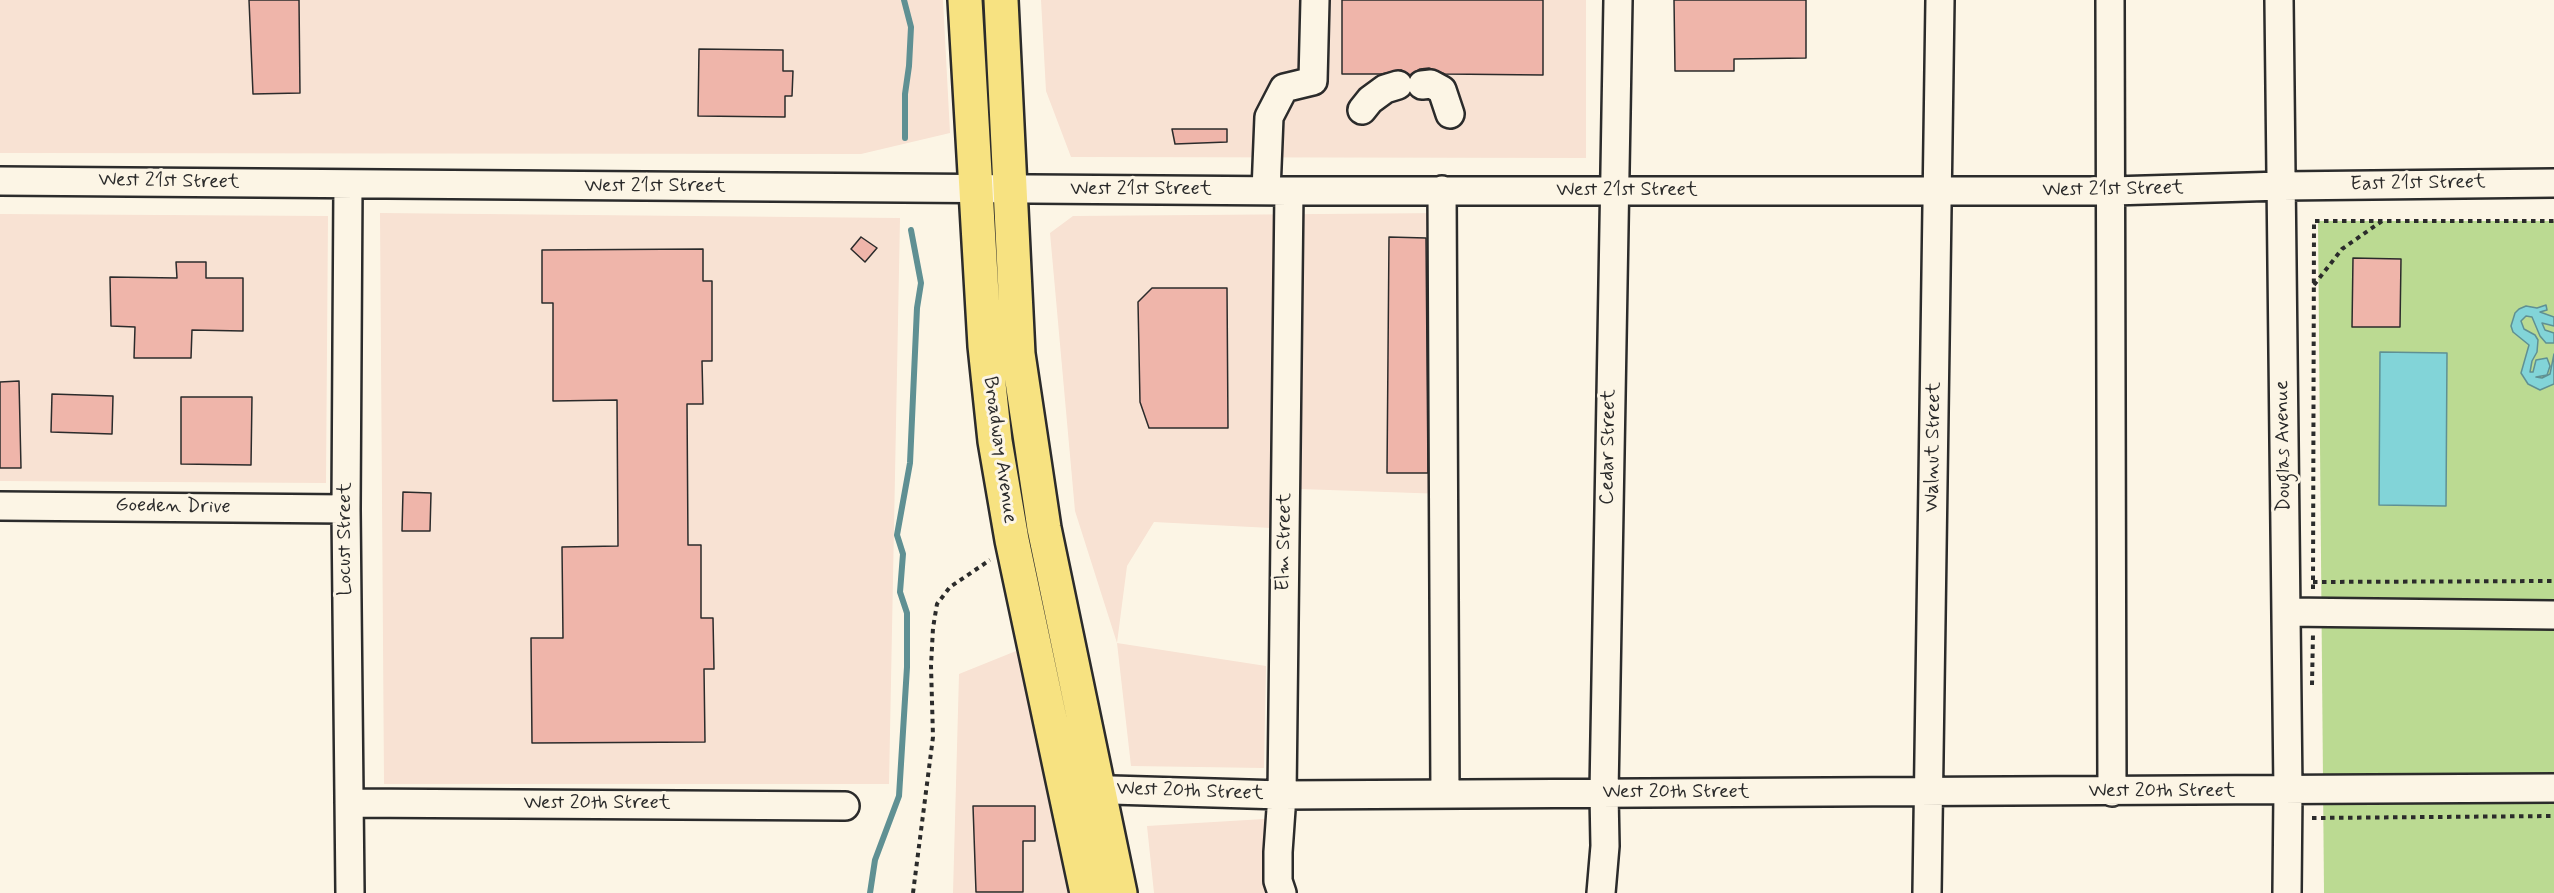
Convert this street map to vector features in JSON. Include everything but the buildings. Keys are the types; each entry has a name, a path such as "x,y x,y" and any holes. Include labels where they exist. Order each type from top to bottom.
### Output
{"highway":[{"name":"Broadway Avenue","path":"965,0 985,346 995,441 1012,540 1087,893"},
{"name":"Broadway Avenue","path":"1001,0 1018,354 1044,528 1120,893"}],"street":[{"name":"Elm Street","path":"1282,893 1278,881 1282,795 1279,146 1283,110 1298,85 1313,81 1315,0"},
{"name":"Cedar Street","path":"1601,893 1605,846 1613,191 1618,0"},
{"name":"Walnut Street","path":"1927,893 1940,0"},
{"path":"2110,0 2112,792"},
{"name":"Douglas Avenue","path":"2279,0 2286,612 2300,791 2287,893"},
{"path":"1362,110 1370,100 1385,89 1431,84 1442,90 1450,114"},
{"name":"West 21st Street","path":"0,181 1279,191 2112,191 2282,186"},
{"name":"East 21st Street","path":"2282,186 2554,183"},
{"name":"Locust Street","path":"348,184 346,509 350,893"},
{"path":"1442,190 1445,794"},
{"name":"Goeden Drive","path":"0,506 346,509"},
{"path":"2286,612 2554,615"},
{"name":"West 20th Street","path":"1065,788 1282,795 2554,788"},
{"name":"West 20th Street","path":"349,803 845,806"}],"path":[{"path":"2312,696 2314,221 2554,221"},
{"path":"2314,285 2342,249 2366,230 2383,221"},
{"path":"913,893 933,737 931,666 937,604 950,586 984,566 1012,540"},
{"path":"2313,582 2554,581"},
{"path":"2300,791 2312,818 2312,828"},
{"path":"2312,818 2554,816"}],"shaded area":[{"path":"0,0 943,0 950,133 861,154 0,153"},
{"path":"1041,0 1586,0 1586,158 1071,157 1046,91"},
{"path":"380,213 900,218 889,784 384,784"},
{"path":"1445,213 1444,494 1271,488 1271,528 1154,522 1127,566 1117,643 1075,511 1050,233 1073,216"},
{"path":"0,214 328,216 326,483 0,481"},
{"path":"1117,643 1266,666 1264,768 1131,766"},
{"path":"1016,651 1054,779 1073,893 953,893 959,674"},
{"path":"1264,819 1271,893 1154,893 1147,826"}],"green space":[{"path":"2318,221 2554,221 2554,893 2324,893"}],"water":[{"path":"2546,305 2547,310 2540,312 2554,317 2554,326 2542,323 2545,330 2554,333 2554,343 2546,343 2540,336 2532,317 2526,316 2521,321 2524,329 2535,335 2538,340 2537,352 2530,372 2533,372 2536,360 2547,358 2550,366 2547,375 2536,377 2542,378 2550,374 2554,354 2554,384 2540,390 2528,384 2521,373 2529,345 2513,332 2511,326 2515,313 2519,309 2526,306 2537,308"},
{"path":"2380,352 2447,353 2446,506 2379,505"}],"waterway":[{"path":"904,0 911,27 905,94 905,138"},
{"path":"870,893 875,860 899,796 907,667 907,613 900,592 903,554 897,535 910,463 917,308 921,283 911,230"}]}
